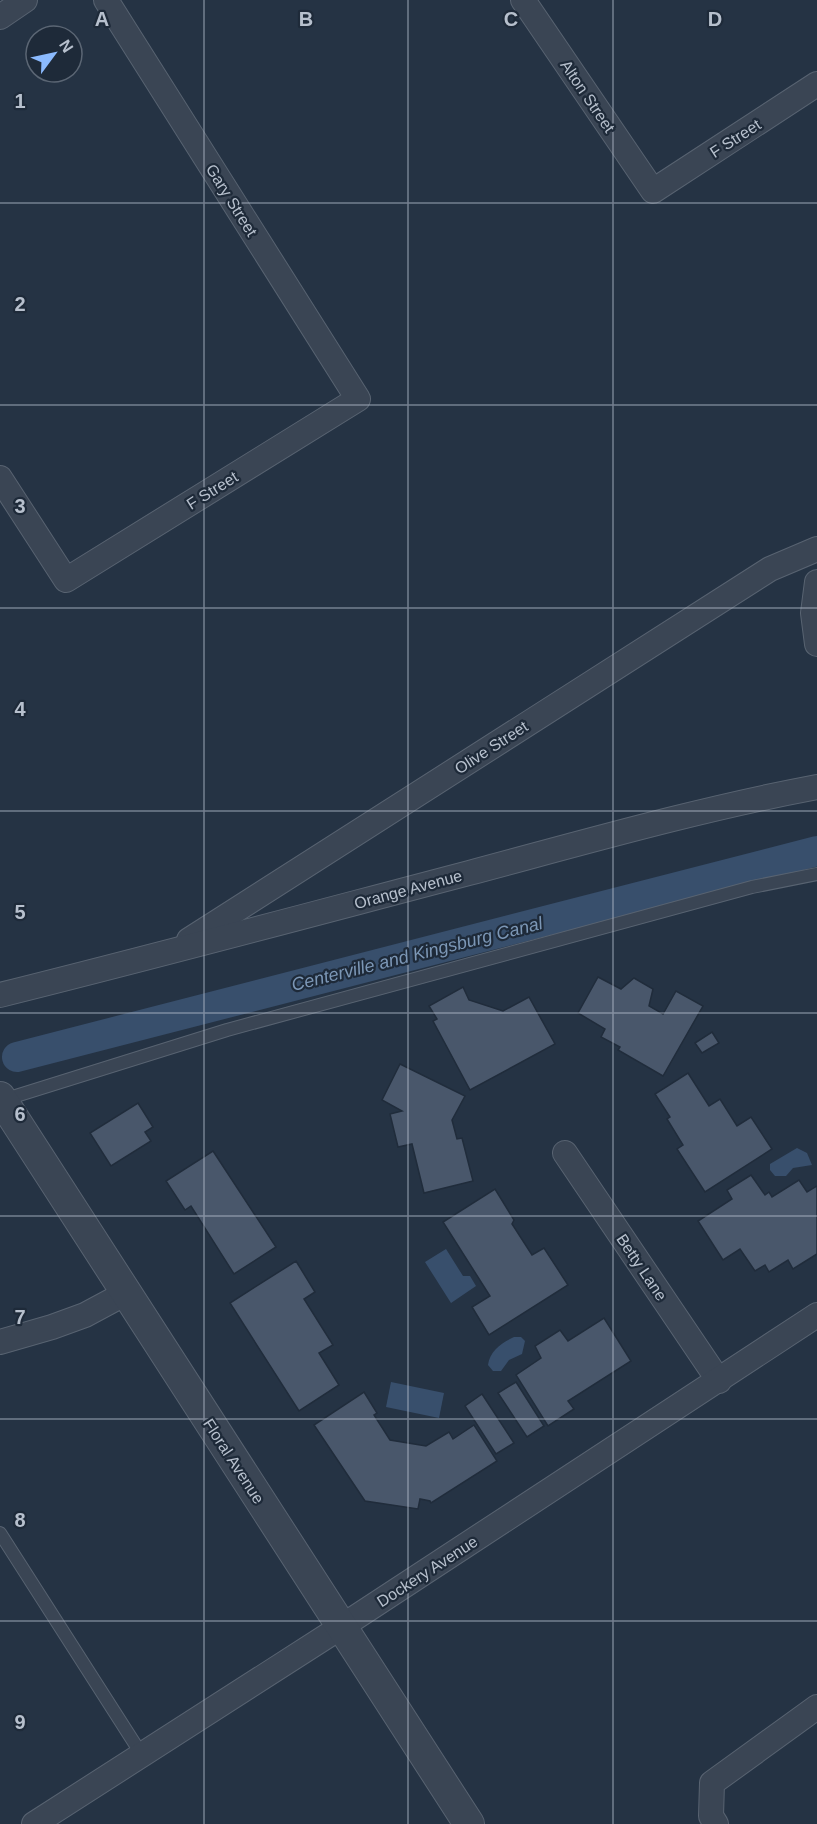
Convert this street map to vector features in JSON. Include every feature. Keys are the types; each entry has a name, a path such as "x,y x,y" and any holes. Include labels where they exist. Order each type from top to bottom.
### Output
{"street":[{"path":"0,17 25,0"},
{"name":"Gary Street","path":"106,0 358,399"},
{"name":"Alton Street","path":"523,0 652,191"},
{"name":"F Street","path":"652,191 817,84"},
{"name":"F Street","path":"0,478 66,580 358,399"},
{"name":"Olive Street","path":"169,953 770,569 817,549"},
{"path":"817,582 813,613 817,644"},
{"name":"Orange Avenue","path":"0,995 169,953 615,834 761,798 817,787"},
{"name":"Floral Avenue","path":"1,1099 469,1824"},
{"name":"Betty Lane","path":"565,1153 719,1381"},
{"path":"0,1342 85,1315 126,1293"},
{"name":"Dockery Avenue","path":"34,1824 341,1627 817,1315"},
{"path":"716,1824 711,1816 712,1783 817,1707"}],"lane":[{"path":"1,1099 226,1030 753,887 817,874"},
{"path":"0,1533 142,1755"}],"water":[{"path":"797,1148 807,1153 812,1165 793,1168 786,1176 775,1176 770,1170 770,1164"},
{"path":"446,1249 463,1276 470,1276 476,1286 451,1303 425,1262"},
{"path":"514,1337 521,1337 525,1341 522,1354 509,1360 501,1371 493,1371 488,1365 491,1356 501,1345"},
{"path":"391,1382 444,1393 439,1418 386,1407"}],"building":[{"path":"598,977 621,989 634,978 653,989 649,1006 663,1014 676,991 703,1006 663,1076 618,1050 620,1047 601,1037 605,1029 578,1013"},
{"path":"463,987 469,1000 503,1011 529,997 555,1044 470,1090 433,1021 437,1019 429,1006"},
{"path":"712,1032 719,1043 702,1053 695,1043"},
{"path":"400,1064 465,1096 452,1120 457,1139 462,1138 473,1181 424,1193 412,1144 398,1147 390,1114 402,1111 382,1100"},
{"path":"688,1073 709,1106 720,1099 737,1126 751,1117 772,1149 705,1192 677,1149 683,1145 667,1119 670,1117 655,1094"},
{"path":"138,1103 153,1127 145,1132 151,1141 111,1166 90,1133"},
{"path":"213,1151 276,1247 234,1274 191,1206 185,1210 166,1181"},
{"path":"751,1175 765,1195 769,1192 772,1197 799,1180 807,1192 817,1186 817,1254 793,1269 788,1260 769,1272 765,1265 755,1271 740,1249 723,1260 698,1221 732,1199 727,1190"},
{"path":"495,1189 514,1220 512,1224 532,1255 544,1248 568,1285 489,1335 472,1307 490,1296 443,1222"},
{"path":"296,1261 315,1292 304,1299 333,1345 319,1353 339,1385 299,1411 230,1303"},
{"path":"604,1318 631,1361 568,1401 574,1409 548,1426 516,1375 541,1358 535,1346 560,1330 568,1341"},
{"path":"516,1382 544,1426 527,1437 498,1393"},
{"path":"364,1392 377,1413 374,1415 390,1440 426,1446 449,1432 453,1439 474,1425 497,1461 431,1503 420,1499 418,1509 365,1501 314,1425"},
{"path":"482,1394 514,1443 496,1454 465,1406"}],"waterway":[{"name":"Centerville and Kingsburg Canal","path":"17,1057 817,851"}]}
